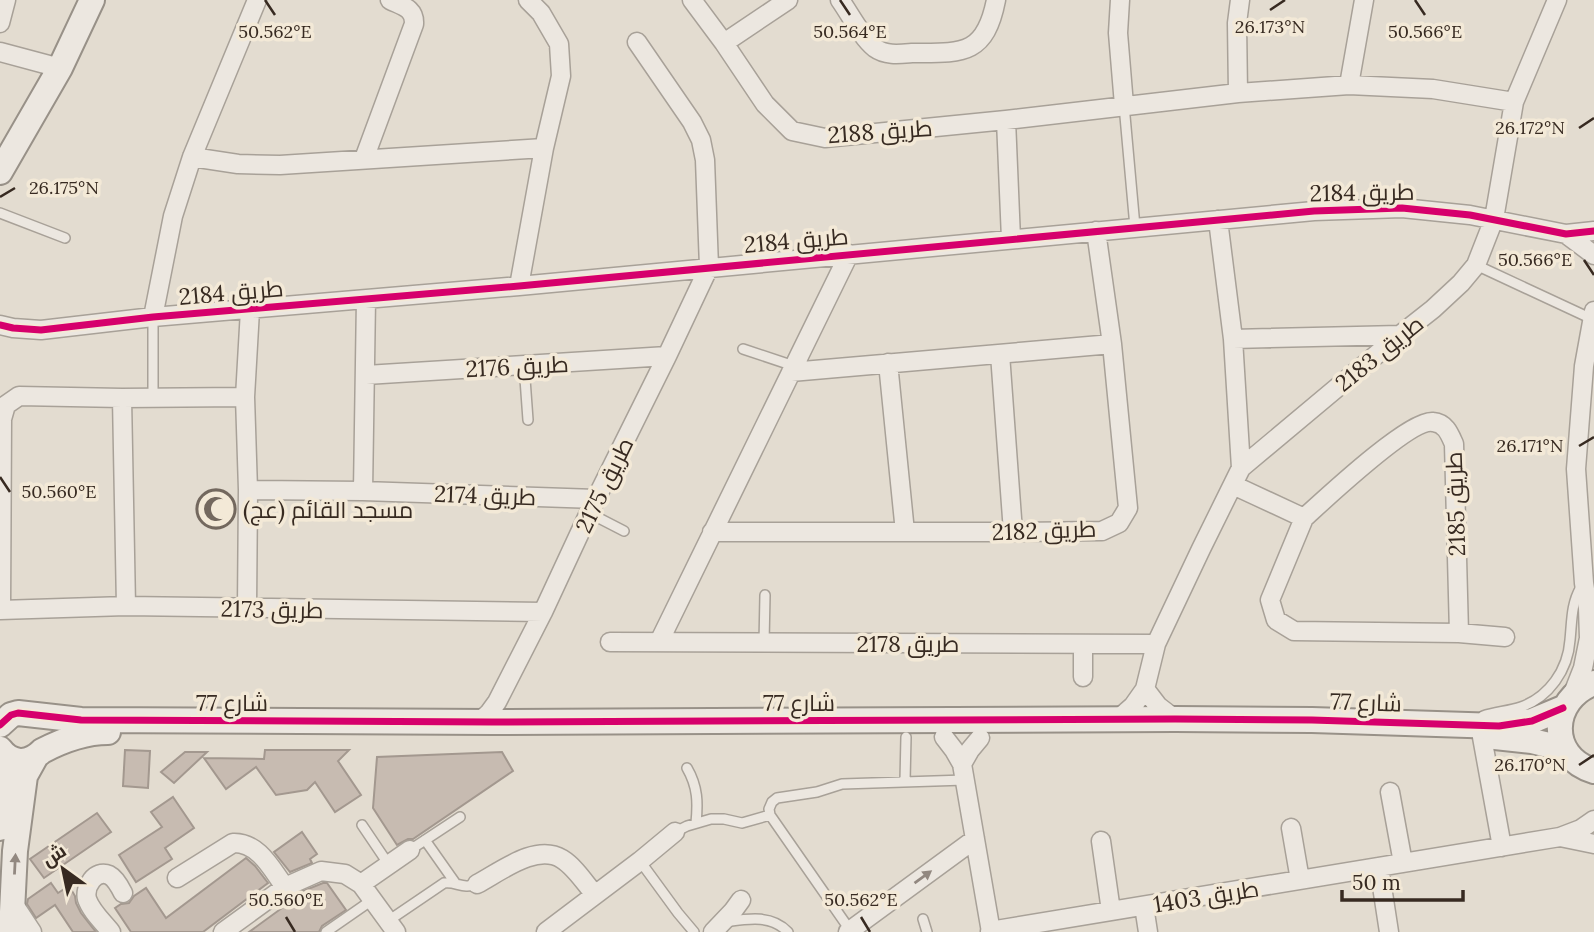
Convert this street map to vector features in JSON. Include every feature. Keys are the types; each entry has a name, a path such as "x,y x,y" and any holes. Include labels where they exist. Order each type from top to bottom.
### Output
{"street":[{"path":"0,23 6,0"},
{"path":"1,170 60,68 92,0"},
{"path":"153,317 173,216 192,157 257,0"},
{"path":"364,159 414,24 411,11 390,0"},
{"path":"519,286 544,148 561,76 559,44 541,13 528,0"},
{"name":"طريق 2188","path":"692,0 765,104 792,131 825,138 1238,93 1349,85 1433,89 1514,102"},
{"path":"724,43 788,0"},
{"path":"840,0 869,43 878,51 891,54 953,53 965,50 977,43 987,30 996,0"},
{"path":"1120,0 1118,33 1125,106"},
{"path":"1238,93 1237,23 1240,0"},
{"path":"1349,85 1364,0"},
{"path":"1494,219 1514,102 1557,0"},
{"path":"637,42 692,122 701,140 705,160 709,267"},
{"path":"0,52 60,68"},
{"path":"1006,120 1011,239"},
{"path":"192,157 257,165 544,148"},
{"name":"طريق 2184","path":"0,325 41,330 153,317 519,286 1314,211 1402,208 1470,215 1566,234 1594,232"},
{"name":"طريق 2183","path":"1117,720 1133,706 1145,689 1156,645 1241,468 1452,292 1476,265 1494,219"},
{"name":"طريق 2183","path":"1218,220 1233,339 1241,468"},
{"name":"طريق 2182","path":"712,532 1102,531 1119,523 1128,508 1112,344 1096,231"},
{"name":"طريق 2184","path":"1566,234 1594,255"},
{"path":"659,642 849,254"},
{"name":"طريق 2175","path":"503,712 543,612 709,267"},
{"path":"363,491 366,299"},
{"path":"247,608 248,490 245,397 250,310"},
{"path":"1593,315 1576,469 1589,638 1578,682 1559,722 1560,736 1580,762 1594,793"},
{"path":"1233,339 1400,335"},
{"path":"793,369 1112,344"},
{"path":"1000,354 1013,532"},
{"name":"طريق 2176","path":"366,375 667,356"},
{"path":"888,363 905,532"},
{"name":"طريق 2173","path":"245,397 19,396 6,405 2,419 0,610 126,606 543,612"},
{"path":"122,398 126,606"},
{"name":"طريق 2185","path":"1459,633 1454,444 1446,428 1433,422 1419,425 1353,474 1304,518 1270,600 1276,620 1294,631 1459,633 1506,637"},
{"path":"1233,485 1304,518"},
{"name":"طريق 2174","path":"248,490 363,491 593,506"},
{"path":"1588,608 1594,627"},
{"name":"طريق 2178","path":"610,642 1156,645"},
{"path":"1083,644 1083,677"},
{"name":"شارع 77","path":"39,755 70,738 100,732 491,737 980,738 1473,731 1548,716 1583,687 1594,683"},
{"path":"1145,689 1158,706 1175,719"},
{"name":"شارع 77","path":"11,718 479,722 503,712 1312,720 1473,731 1524,740 1580,762"},
{"path":"11,718 38,719 46,731 39,755 26,776 15,851 11,932"},
{"path":"1473,731 1502,847"},
{"name":"طريق 1403","path":"944,737 954,750 963,772 990,932 1560,837 1581,829 1594,820"},
{"path":"963,772 970,750 980,738"},
{"path":"2,752 11,760 19,762 39,755"},
{"path":"0,828 6,772 2,752"},
{"path":"1390,792 1402,863"},
{"path":"1291,828 1300,880"},
{"path":"546,932 675,832"},
{"name":"طريق 1403","path":"1560,837 1594,844"},
{"path":"849,931 975,839"},
{"path":"1101,841 1111,911"},
{"path":"177,878 233,843 242,843 256,850 285,887"},
{"path":"361,884 418,845"},
{"path":"477,884 541,853 562,859 595,895"},
{"path":"1379,867 1389,932"},
{"path":"234,929 285,887 321,871 345,874 361,884 392,927"},
{"path":"111,932 88,901 86,892 89,883 97,875 104,874 111,876 123,893"},
{"path":"719,927 741,900"},
{"path":"13,903 32,932"},
{"path":"1144,906 1148,932"}],"lane":[{"path":"1125,106 1135,227"},
{"path":"0,213 65,238"},
{"path":"1476,265 1593,315"},
{"path":"153,317 153,398"},
{"path":"743,349 793,369"},
{"path":"524,365 528,419"},
{"path":"593,506 624,531"},
{"path":"1473,731 1484,716 1520,708 1543,694 1553,684 1566,661 1574,602 1584,583"},
{"path":"764,643 765,594"},
{"path":"905,737 905,781"},
{"path":"687,768 698,796 696,823"},
{"path":"849,931 770,816 772,802 777,798 817,792 850,783 905,781 963,772"},
{"path":"675,832 696,823 718,819 748,823 770,816"},
{"path":"456,884 418,845 460,817"},
{"path":"362,825 389,865"},
{"path":"640,861 694,932"},
{"path":"392,927 444,883 467,887 477,884"},
{"path":"326,932 372,900"},
{"path":"719,927 754,919 771,920 788,932"},
{"path":"923,919 927,932"}],"building":[{"path":"125,750 150,751 148,788 123,786"},
{"path":"265,750 349,750 338,761 361,795 335,812 315,782 307,790 276,795 256,767 226,789 204,758 264,759"},
{"path":"185,752 207,752 174,783 161,772"},
{"path":"502,752 513,771 413,839 397,845 373,808 377,757"},
{"path":"173,797 194,828 165,848 172,859 136,882 119,855 162,827 151,812"},
{"path":"97,813 111,832 44,878 30,859"},
{"path":"302,832 317,854 310,859 312,863 290,872 274,852"},
{"path":"246,858 268,883 203,932 131,932 115,908 129,903 146,888 166,918"},
{"path":"51,883 58,893 69,886 81,913 96,932 73,932 55,905 36,918 27,904 28,899"},
{"path":"327,883 346,910 322,926 319,932 249,932 303,891"}],"cycle path":[{"path":"0,325 41,330 153,317 519,286 1314,211 1402,208 1470,215 1566,234 1594,231"},
{"path":"0,725 11,715 18,713 81,720 492,722 1175,719 1499,726 1532,721 1563,708"}],"place":[{"name":"مسجد القائم (عج)","path":"216,509"}]}
